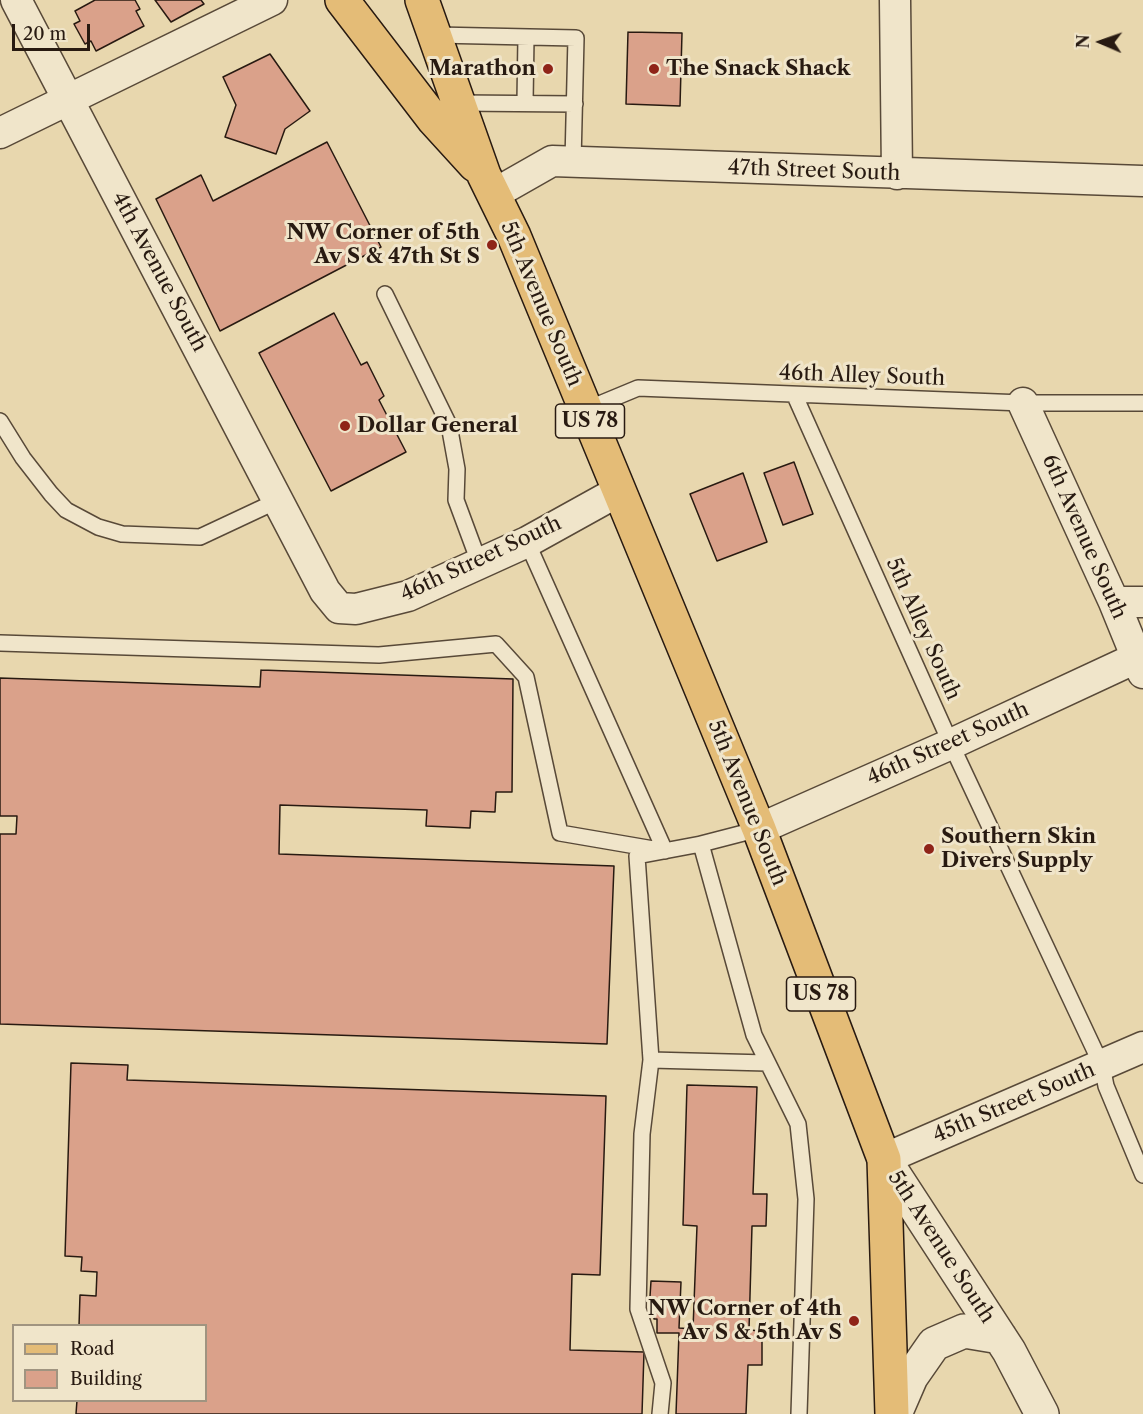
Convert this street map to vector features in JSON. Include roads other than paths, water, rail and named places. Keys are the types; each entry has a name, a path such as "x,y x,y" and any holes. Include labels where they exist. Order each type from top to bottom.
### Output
{"main road":[{"name":"5th Avenue South","path":"342,0 434,120 489,185"},
{"name":"5th Avenue South","path":"426,12 489,185 759,829 884,1159"},
{"name":"US 78","path":"884,1159 893,1414"}],"street":[{"name":"4th Avenue South","path":"16,0 302,545"},
{"path":"0,134 272,0"},
{"path":"895,0 897,174"},
{"name":"47th Street South","path":"489,185 552,161 1143,181"},
{"name":"6th Avenue South","path":"1023,403 1129,602 1139,665"},
{"name":"46th Street South","path":"302,545 326,591 339,608 356,609 408,596 527,542 619,491"},
{"name":"46th Street South","path":"759,829 951,744 1139,665"},
{"name":"45th Street South","path":"884,1159 1143,1047"},
{"name":"5th Avenue South","path":"884,1159 1000,1337 1042,1414"},
{"path":"893,1414 910,1377 934,1344 963,1331 1000,1337"}],"lane":[{"path":"426,12 526,37 576,38 573,162"},
{"path":"525,102 526,37"},
{"path":"459,103 575,104"},
{"path":"385,294 449,425 458,469 456,500 479,562"},
{"name":"46th Alley South","path":"585,410 638,388 795,396 1023,403 1143,403"},
{"name":"5th Alley South","path":"795,396 951,744 1102,1066 1106,1086 1143,1175"},
{"path":"0,421 23,458 66,510 78,518 114,532 151,537 200,537 279,500"},
{"path":"527,542 665,850"},
{"path":"0,643 379,655 496,644 526,676 560,833 665,850"},
{"path":"660,1414 663,1383 638,1309 642,1134 651,1060 637,856 701,844 759,829"},
{"path":"701,844 754,1035 798,1124 806,1199 799,1414"},
{"path":"651,1060 767,1063"}],"place":[{"name":"Marathon","path":"548,69"},
{"name":"The Snack Shack","path":"654,69"},
{"name":"NW Corner of 5th Av S & 47th St S","path":"492,245"},
{"name":"Dollar General","path":"345,426"},
{"name":"Southern Skin Divers Supply","path":"929,849"},
{"name":"NW Corner of 4th Av S & 5th Av S","path":"854,1321"}]}
